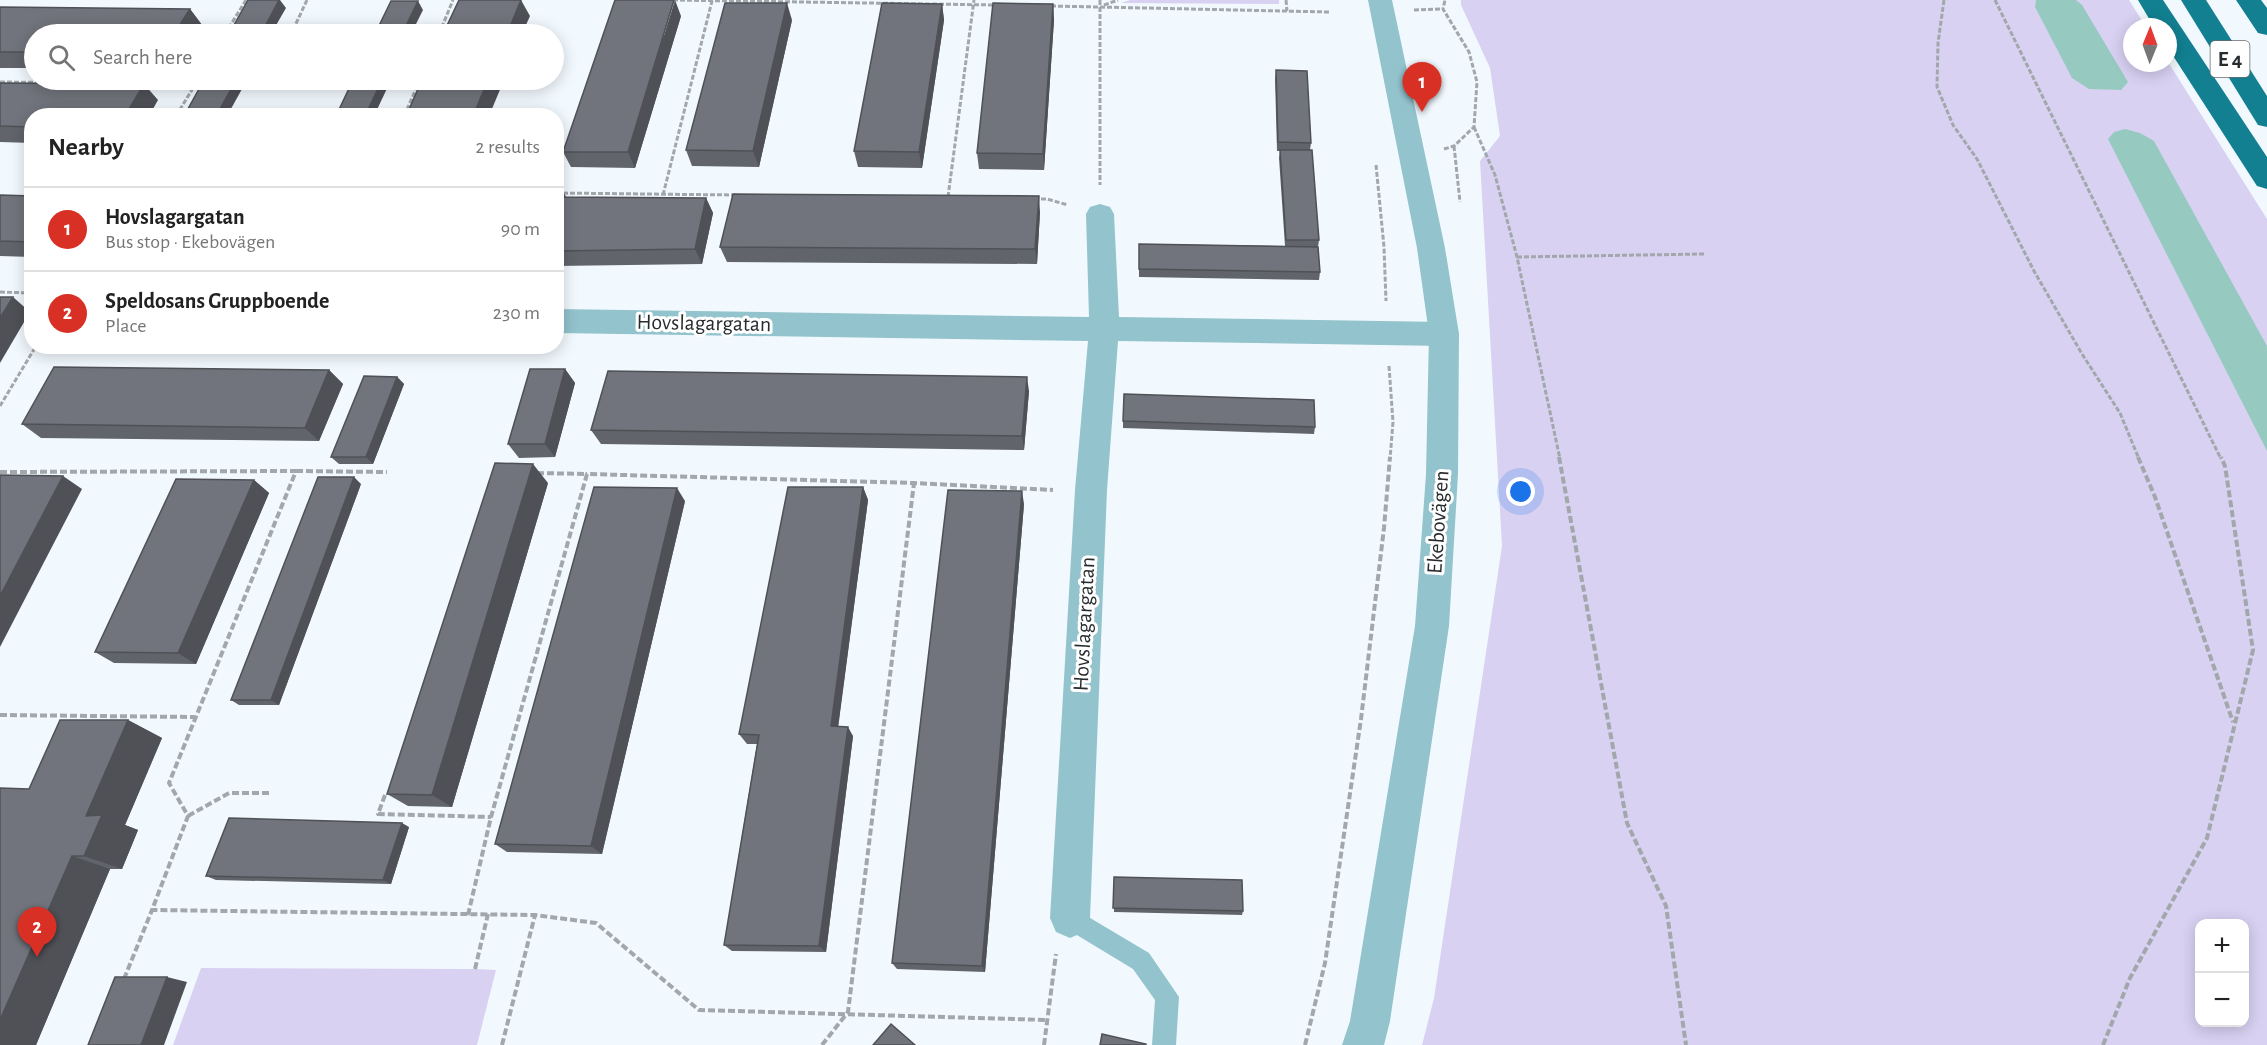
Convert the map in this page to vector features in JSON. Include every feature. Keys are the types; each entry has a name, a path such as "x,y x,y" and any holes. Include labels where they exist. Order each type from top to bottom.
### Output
{"highway":[{"path":"2150,0 2162,18"},
{"name":"E 4","path":"2193,0 2267,118"},
{"name":"E 4","path":"2248,0 2267,27"},
{"path":"2177,41 2267,179"}],"street":[{"name":"Ekebovägen","path":"1363,1045 1370,1021 1432,626 1442,474 1444,334 1431,248 1411,158 1393,5"},
{"name":"Hovslagargatan","path":"1070,918 1091,490 1104,329 1100,214"},
{"name":"Hovslagargatan","path":"564,321 1444,334"}],"lane":[{"path":"1070,918 1141,961 1167,997 1164,1045"}],"path":[{"path":"231,24 246,0"},
{"path":"296,24 307,0"},
{"path":"443,24 453,0"},
{"path":"673,0 974,2 997,5"},
{"path":"663,195 712,0"},
{"path":"1025,198 1047,199 1100,214 1100,0"},
{"path":"1100,6 1118,0"},
{"path":"1286,0 1287,10"},
{"path":"1445,0 1443,9 1469,52 1477,82 1474,127 1496,175 1517,257 1571,510 1627,823 1666,906 1686,1045"},
{"path":"1944,0 1938,43 1937,87 1953,125 1977,159 2034,271 2082,354 2120,413 2155,497 2233,724"},
{"path":"1995,0 2225,466 2253,650 2233,724 2207,838 2130,978 2103,1045"},
{"path":"959,198 948,197 974,2"},
{"path":"1043,5 1329,12"},
{"path":"1393,5 1443,9"},
{"path":"0,82 24,82"},
{"path":"181,108 191,90"},
{"path":"408,108 416,90"},
{"path":"1438,151 1454,146 1474,127"},
{"path":"1305,1045 1325,963 1361,719 1393,422 1386,334 1384,247 1375,158"},
{"path":"564,193 746,195"},
{"path":"1517,257 1704,254"},
{"path":"0,292 24,293"},
{"path":"0,405 31,354"},
{"path":"0,398 5,396"},
{"path":"188,816 168,783 296,471"},
{"path":"0,472 387,472"},
{"path":"533,473 1091,490"},
{"path":"468,915 491,817 587,474"},
{"path":"822,1045 848,1012 914,483"},
{"path":"0,715 195,717"},
{"path":"122,983 188,816 229,793 272,793"},
{"path":"385,795 378,814 491,817"},
{"path":"152,910 535,915 596,923 699,1010 848,1012 1048,1020"},
{"path":"475,969 488,914"},
{"path":"502,1045 535,915"},
{"path":"1044,1045 1058,946 1070,918"}],"shaded area":[{"path":"1130,0 1279,0 1279,4 1121,3"},
{"path":"1461,0 2129,0 2140,18 2123,18 2123,72 2174,72 2267,219 2267,1045 1422,1045 1434,998 1502,546 1480,161 1500,136 1490,68 1461,5"},
{"path":"2036,0 2076,0 2082,5 2128,82 2121,90 2089,89 2072,78 2035,7"},
{"path":"2125,129 2140,133 2154,141 2267,346 2267,451 2108,139 2114,132"},
{"path":"201,968 496,970 477,1045 173,1045"}],"building":[{"path":"248,0 279,0 266,24 235,24"},
{"path":"459,0 521,0 511,24 448,24"},
{"path":"615,0 674,0 628,152 564,152"},
{"path":"391,1 418,1 407,24 380,24"},
{"path":"725,3 787,3 753,151 686,150"},
{"path":"882,3 942,4 919,152 854,151"},
{"path":"993,3 1053,4 1043,154 977,153"},
{"path":"0,7 190,9 180,24 24,24 24,52 0,52"},
{"path":"1276,70 1307,71 1311,143 1278,142"},
{"path":"0,83 24,83 24,90 140,90 130,108 24,108 24,127 0,126"},
{"path":"198,90 230,90 220,108 188,108"},
{"path":"348,90 377,90 369,108 340,108"},
{"path":"418,90 484,90 476,108 410,108"},
{"path":"1280,150 1312,150 1319,240 1286,240"},
{"path":"733,194 1039,196 1035,249 720,247"},
{"path":"0,195 24,196 24,242 0,241"},
{"path":"564,197 706,198 695,249 564,251"},
{"path":"1139,244 1318,247 1320,272 1139,269"},
{"path":"0,297 13,297 0,318"},
{"path":"54,367 329,370 305,428 22,424"},
{"path":"530,369 565,369 545,444 508,444"},
{"path":"608,371 1027,377 1022,436 591,430"},
{"path":"364,376 397,377 366,457 331,457"},
{"path":"1124,394 1314,400 1315,427 1123,421"},
{"path":"495,463 533,464 432,795 387,794"},
{"path":"0,475 63,476 0,596"},
{"path":"318,477 354,477 271,700 231,700"},
{"path":"176,479 254,480 178,653 95,652"},
{"path":"594,487 677,488 591,846 495,844"},
{"path":"788,487 863,487 831,726 848,727 819,946 724,945 759,735 739,734"},
{"path":"948,490 1022,491 982,966 892,963"},
{"path":"60,720 128,720 86,816 102,815 84,856 72,856 0,1020 0,788 29,789"},
{"path":"229,818 402,823 383,880 206,876"},
{"path":"1114,877 1242,880 1243,911 1113,908"},
{"path":"115,977 167,977 141,1045 88,1045"},
{"path":"891,1024 915,1045 873,1045"},
{"path":"1102,1034 1146,1044 1146,1045 1100,1045"}],"place":[{"name":"Hovslagargatan","path":"1422,112"},
{"name":"Speldosans Gruppboende","path":"37,957"}]}
